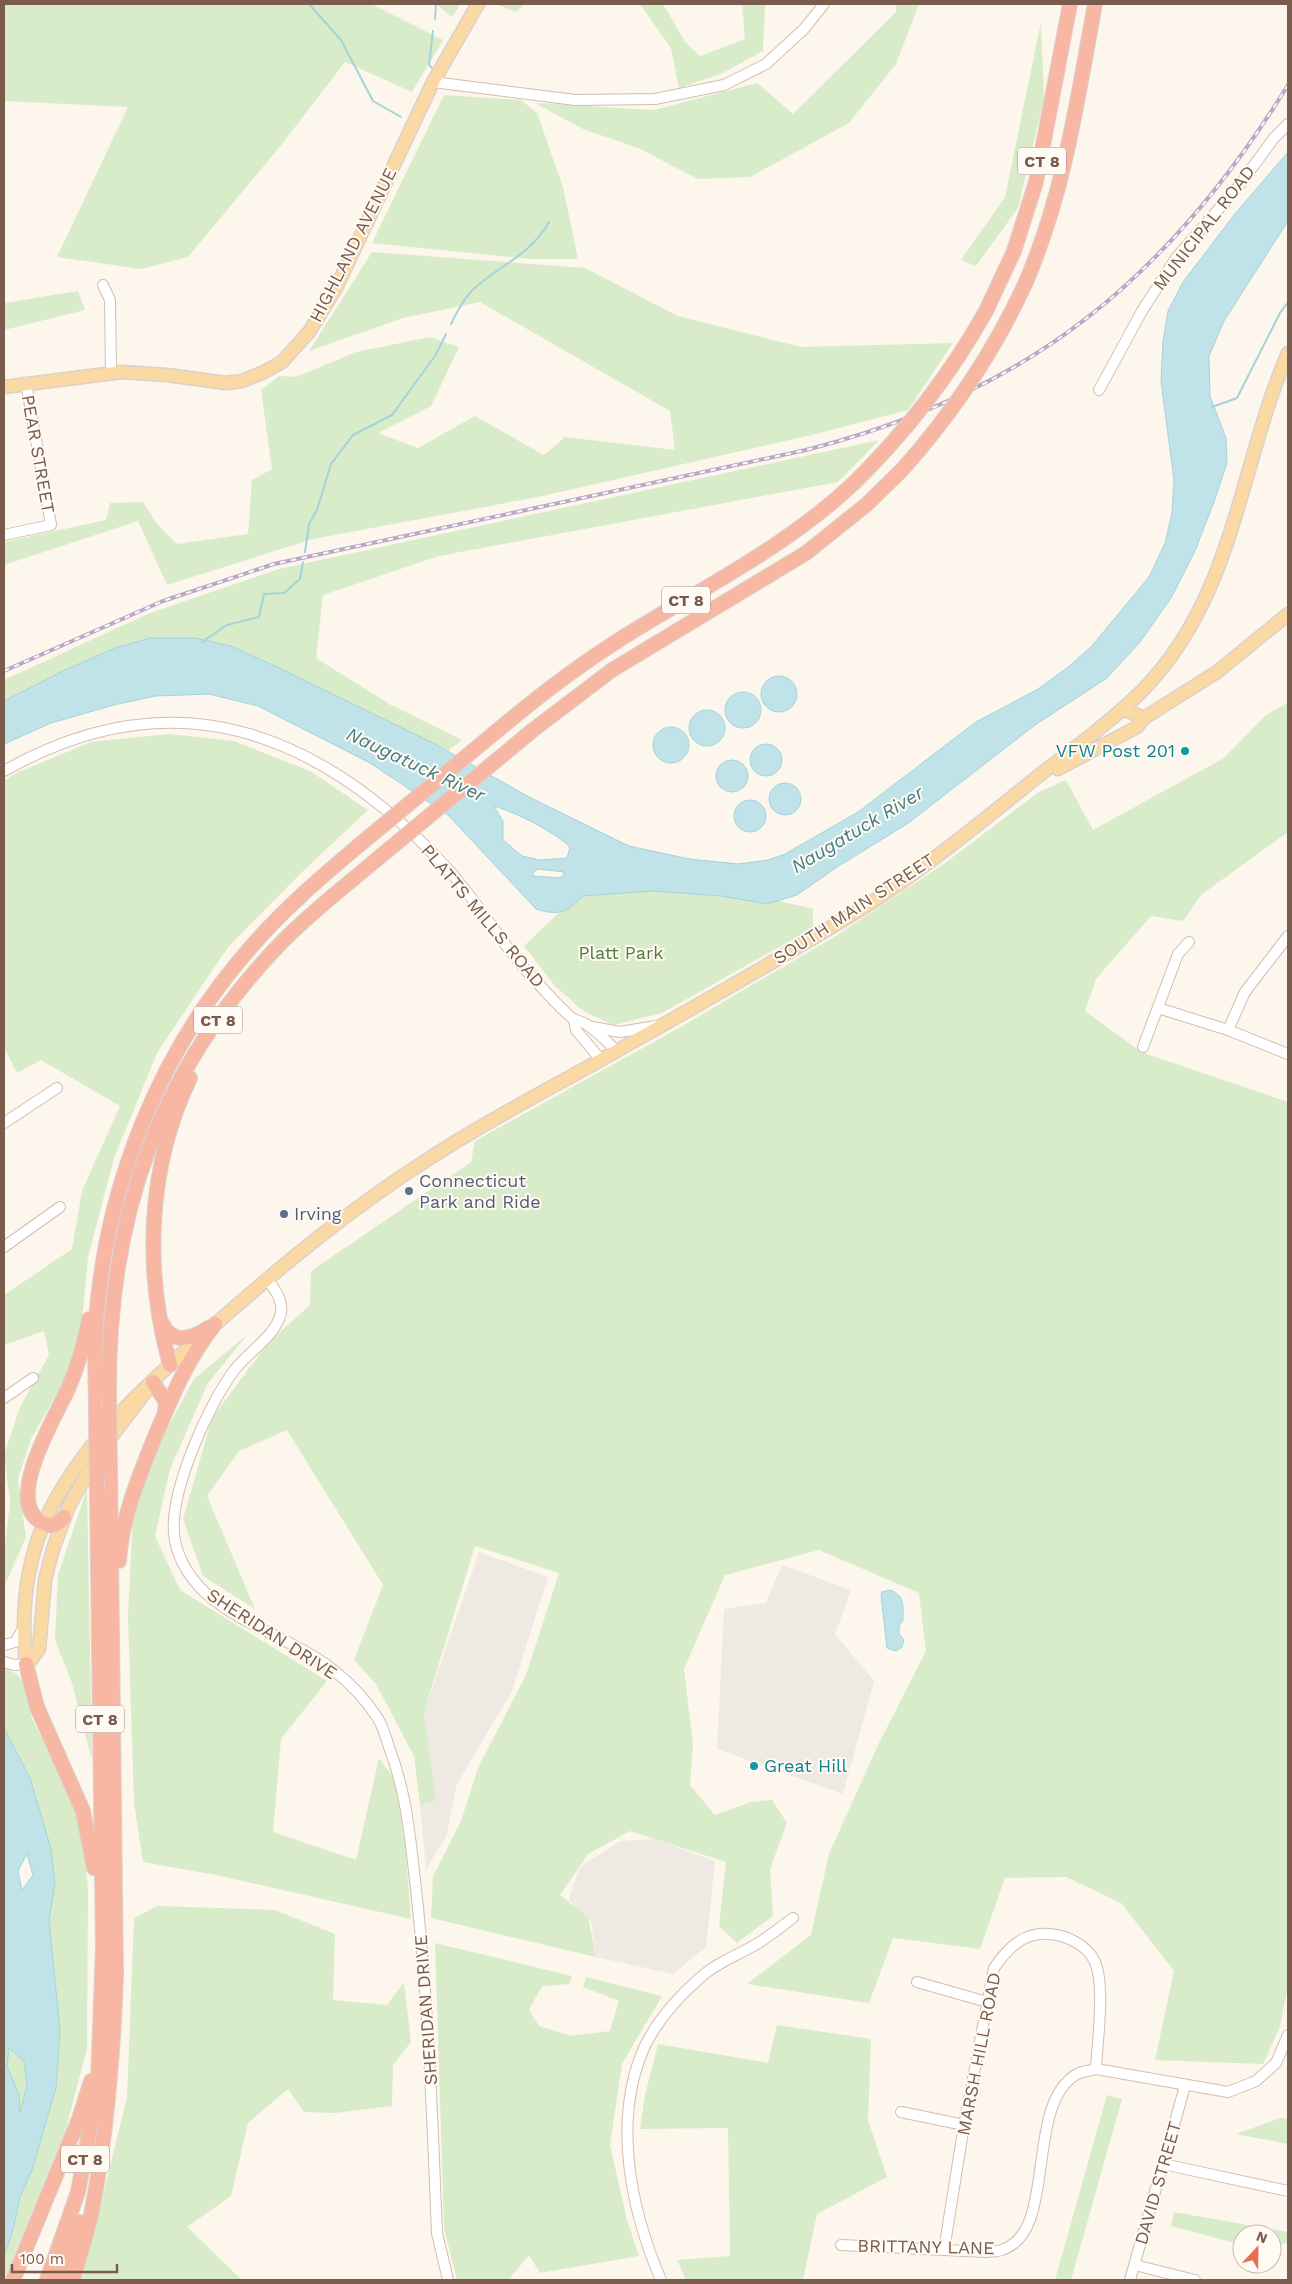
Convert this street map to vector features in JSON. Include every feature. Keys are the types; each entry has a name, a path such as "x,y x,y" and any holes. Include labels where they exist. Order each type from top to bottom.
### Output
{"highway":[{"name":"CT 8","path":"47,2280 80,2182 98,2084 103,1947 96,1321 111,1220 128,1161 150,1106 177,1052 204,1008 234,967 268,928 305,891 558,682 600,652 772,549 811,520 886,452 932,397 986,311 1014,251 1036,182 1070,4"},
{"name":"CT 8","path":"60,2280 82,2215 105,2112 114,2026 116,1976 109,1339 116,1273 131,1199 147,1151 167,1105 191,1060 233,998 266,959 313,912 571,699 619,666 806,553 866,505 901,471 935,432 965,391 1004,326 1026,282 1053,213 1066,164 1095,4"},
{"path":"170,1365 158,1306 153,1264 154,1211 159,1175 170,1131 184,1091 197,1065 266,959"},
{"path":"64,1517 56,1525 44,1524 34,1517 27,1505 25,1479 30,1462 62,1402 78,1363 87,1334 98,1264 111,1220"},
{"path":"158,1306 163,1325 174,1337 194,1336 215,1324"},
{"path":"112,1656 120,1549 124,1524 136,1483 188,1362 215,1324"},
{"path":"153,1382 166,1402 165,1413"},
{"path":"26,1664 37,1707 78,1799 87,1824 94,1862 103,1947"},
{"path":"14,2280 79,2118 94,2074 100,2034"},
{"path":"73,2280 92,2212 105,2112"}],"main road":[{"name":"HIGHLAND AVENUE","path":"4,388 26,383 111,373 167,375 226,383 249,378 282,362 309,332 336,288 433,82 478,4"},
{"name":"SOUTH MAIN STREET","path":"153,1382 283,1264 354,1209 431,1157 660,1027 868,904 931,860 1122,709 1145,687 1175,650 1208,593 1228,543 1269,405 1288,353"},
{"path":"1039,776 1049,773 1135,728 1144,718 1217,672 1288,614"},
{"path":"1122,709 1144,718"},
{"path":"26,1664 23,1629 28,1576 44,1524 62,1489 84,1458 119,1415 153,1382"},
{"path":"26,1664 35,1655 40,1642 45,1580 64,1517 77,1490 100,1452 153,1382"}],"street":[{"path":"433,82 575,100 655,99 681,94 724,85 766,64 804,29 824,4"},
{"name":"MUNICIPAL ROAD","path":"1099,390 1142,310 1176,258 1238,187 1274,138 1288,124"},
{"path":"103,285 110,300 111,373"},
{"name":"PEAR STREET","path":"4,535 51,525 26,383"},
{"name":"PLATTS MILLS ROAD","path":"4,771 46,750 81,736 133,725 173,724 212,727 248,733 281,744 314,760 346,780 387,811 414,836 459,882 530,976 574,1020 620,1032 660,1027"},
{"path":"1228,1030 1244,992 1288,936"},
{"path":"1143,1047 1178,954 1190,942"},
{"path":"1158,1008 1228,1030 1288,1054"},
{"name":"PLATTS MILLS ROAD","path":"574,1020 576,1030 601,1060"},
{"name":"PLATTS MILLS ROAD","path":"586,1024 617,1051"},
{"path":"4,1123 57,1088"},
{"path":"4,1247 60,1207"},
{"name":"SHERIDAN DRIVE","path":"267,1278 280,1301 280,1314 274,1328 238,1366 214,1401 177,1497 174,1517 175,1540 189,1573 205,1593 228,1610 331,1669 361,1696 379,1720 403,1786 420,1924 437,2233 448,2280"},
{"path":"4,1398 33,1378"},
{"path":"4,1645 15,1642 23,1629"},
{"path":"4,1662 14,1665 26,1664"},
{"path":"661,2280 646,2245 633,2190 627,2127 632,2087 644,2048 668,2009 702,1975 761,1942 793,1918"},
{"name":"MARSH HILL ROAD","path":"944,2250 964,2125 994,1968 1006,1951 1023,1938 1042,1934 1062,1935 1080,1945 1094,1959 1100,1999 1096,2070"},
{"path":"917,1982 987,2002"},
{"name":"BRITTANY LANE","path":"841,2245 944,2250 1001,2250 1016,2242 1026,2230 1032,2212 1052,2104 1065,2084 1078,2073 1096,2070 1228,2092 1256,2081 1276,2063 1288,2036"},
{"name":"DAVID STREET","path":"1130,2280 1185,2086"},
{"path":"901,2112 964,2125"},
{"path":"1163,2164 1288,2191"},
{"path":"1135,2265 1195,2280"}],"shaded area":[{"path":"479,1552 548,1577 512,1691 457,1784 446,1837 426,1869 420,1805 436,1801 424,1712"},
{"path":"782,1565 851,1590 835,1634 874,1681 843,1794 717,1749 724,1609 766,1603"},
{"path":"655,1839 715,1861 706,1947 673,1974 596,1957 591,1921 569,1900 579,1868 620,1841"}],"green space":[{"path":"4,4 371,4 443,40 412,92 345,62 282,144 188,257 141,269 57,257 128,107 4,101"},
{"path":"436,4 460,4 452,17"},
{"path":"495,4 525,4 516,12"},
{"path":"640,4 663,4 685,42 700,56 745,39 742,4 765,4 763,51 723,73 679,88 671,48"},
{"path":"896,4 919,4 896,64 849,123 750,177 698,179 638,148 583,129 535,103 654,110 757,83 793,114 896,12"},
{"path":"1041,22 1044,99 1018,208 976,266 961,260 1005,197"},
{"path":"444,95 521,100 537,113 563,187 578,259 529,259 372,243"},
{"path":"372,252 585,268 678,316 801,347 953,343 908,410 812,435 538,497 313,539 167,585 138,521 4,565 4,542 106,520 110,503 143,502 157,524 177,544 248,534 252,480 272,469 261,390 279,376 296,377 356,352 430,337 459,347 431,406 378,433 418,448 475,416 544,455 565,437 675,450 670,411 480,302 403,318 309,351"},
{"path":"78,291 85,310 4,330 4,303"},
{"path":"879,440 838,482 439,556 323,595 316,658 389,704 462,740 448,751 231,646 150,638 115,648 65,670 4,701 4,680 150,613 279,569"},
{"path":"1288,703 1288,832 1201,895 1183,921 1151,916 1096,979 1085,1011 1141,1052 1288,1102 1288,1986 1280,2027 1263,2064 1155,2060 1174,1971 1121,1903 1066,1877 1005,1878 980,1949 893,1938 869,2003 747,1984 811,1935 829,1854 878,1745 926,1651 919,1593 819,1550 725,1575 684,1669 693,1745 690,1785 715,1815 751,1802 772,1800 787,1823 770,1869 773,1916 737,1943 719,1926 726,1862 630,1831 588,1854 560,1895 588,1917 596,1957 431,1918 433,1877 461,1821 478,1768 526,1675 559,1573 475,1546 424,1712 436,1801 420,1805 414,1756 376,1684 354,1660 383,1585 287,1430 239,1451 207,1496 255,1609 203,1576 183,1519 212,1418 268,1343 310,1305 311,1271 471,1162 475,1141 677,1029 839,934 945,863 1039,792 1066,780 1093,830 1224,758 1266,715"},
{"path":"169,734 234,741 310,771 368,810 302,872 228,947 157,1053 114,1158 88,1257 81,1331 64,1381 31,1439 18,1479 26,1537 4,1587 4,1554 10,1502 4,1455 20,1407 49,1355 44,1331 4,1345 4,1295 72,1249 82,1191 120,1106 41,1060 17,1073 4,1047 4,781 14,774 91,742"},
{"name":"Platt Park","path":"621,884 755,895 813,909 813,928 662,1013 613,1025 583,1011 555,986 524,946 579,893"},
{"path":"248,1334 208,1383 170,1469 155,1536 180,1590 327,1681 281,1739 273,1832 356,1860 379,1758 397,1783 406,1854 411,1919 216,1875 143,1862 134,1803 128,1616 133,1514 160,1441 194,1379"},
{"path":"87,1489 92,1760 72,1683 55,1640 58,1575"},
{"path":"4,1668 17,1674 26,1687 32,1719 69,1791 81,1823 88,1889 87,2049 65,2132 4,2280 4,2256 13,2230 20,2197 32,2170 56,2088 60,2031 49,1920 55,1883 30,1778 4,1728"},
{"path":"157,1906 275,1910 335,1934 333,2000 387,2005 404,1982 411,2042 393,2065 392,2106 335,2113 304,2112 288,2089 248,2123 231,2196 187,2227 242,2280 82,2280 127,2098 134,1918"},
{"path":"435,1943 572,1976 569,1984 542,1986 529,2010 539,2026 571,2036 610,2031 619,2001 583,1987 586,1977 662,1996 622,2064 610,2145 627,2220 639,2256 540,2273 529,2255 511,2277 511,2280 457,2280 444,2228"},
{"path":"777,2025 871,2039 868,2120 887,2177 817,2214 803,2280 686,2280 677,2260 730,2256 728,2128 640,2129 645,2095 658,2044 768,2063"},
{"path":"8,2048 24,2061 27,2086 20,2115 7,2066"},
{"path":"1107,2095 1122,2099 1071,2280 1055,2280"},
{"path":"1280,2118 1288,2119 1288,2144 1236,2134"},
{"path":"1174,2212 1242,2224 1232,2224 1232,2242 1171,2226"},
{"path":"1282,2231 1288,2232 1288,2242 1282,2245"}],"water":[{"name":"Naugatuck River","path":"1288,152 1288,221 1224,321 1209,356 1210,396 1226,438 1227,463 1195,551 1171,598 1140,642 1107,678 1035,725 907,824 837,867 797,895 767,904 721,896 653,891 583,896 567,909 556,912 536,909 448,815 370,763 258,706 209,694 155,696 114,705 51,723 4,744 4,701 65,670 115,648 150,638 195,638 231,646 275,666 435,744 531,798 629,846 689,859 738,864 768,860 785,854 858,812 976,722 1038,689 1067,668 1091,647 1149,577 1165,543 1172,513 1174,480 1161,381 1163,341 1168,311 1183,282 1234,215","holes":["494,806 534,823 563,841 570,847 567,858 540,860 522,856 503,840 503,821","539,869 564,872 564,875 560,878 533,876 533,872"]},
{"path":"779,676 786,677 792,681 796,687 796,701 792,707 786,711 779,712 772,711 766,707 762,701 761,694 762,687 766,681 772,677"},
{"path":"743,692 750,693 756,697 760,703 760,717 756,723 750,727 743,728 736,727 730,723 726,717 725,710 726,703 730,697 736,693"},
{"path":"707,710 714,711 720,715 724,721 724,735 720,741 714,745 707,746 700,745 694,741 690,735 689,728 690,721 694,715 700,711"},
{"path":"671,727 678,728 684,732 688,738 688,752 684,758 678,762 671,763 664,762 658,758 654,752 653,745 654,738 658,732 664,728"},
{"path":"766,744 772,745 777,749 781,754 781,766 777,771 772,775 766,776 760,775 755,771 751,766 750,760 751,754 755,749 760,745"},
{"path":"732,760 738,761 743,765 747,770 747,782 743,787 738,791 732,792 726,791 721,787 717,782 716,776 717,770 721,765 726,761"},
{"path":"785,783 791,784 796,788 800,793 800,805 796,810 791,814 785,815 779,814 774,810 770,805 769,799 770,793 774,788 779,784"},
{"path":"750,800 756,801 761,805 765,810 765,822 761,827 756,831 750,832 744,831 739,827 735,822 734,816 735,810 739,805 744,801"},
{"path":"890,1590 901,1598 903,1606 903,1620 899,1626 899,1634 904,1640 902,1647 896,1651 887,1648 881,1596 882,1592"},
{"path":"4,1728 30,1778 51,1849 55,1883 49,1920 60,2031 56,2088 32,2170 20,2197 13,2230 4,2256","holes":["27,1854 33,1875 22,1890 18,1871","9,2048 24,2061 27,2086 20,2112 19,2095 7,2066"]}],"waterway":[{"path":"309,4 341,40 373,101 401,117"},
{"path":"435,19 436,4"},
{"path":"432,68 429,65 433,31"},
{"path":"451,324 469,294 534,242 549,222"},
{"path":"1212,407 1237,398 1280,313 1288,302"},
{"path":"305,552 309,524 317,510 331,464 353,435 392,415 435,356 446,334"},
{"path":"202,642 227,625 259,617 264,594 284,593 300,579 303,562"}],"railway":[{"path":"4,671 163,601 274,564 806,450 886,426 958,396 1025,361 1086,319 1142,271 1194,216 1242,154 1288,85"}],"place":[{"name":"VFW Post 201","path":"1185,751"},
{"name":"Connecticut Park and Ride","path":"409,1191"},
{"name":"Irving","path":"284,1214"},
{"name":"Great Hill","path":"754,1766"}]}
